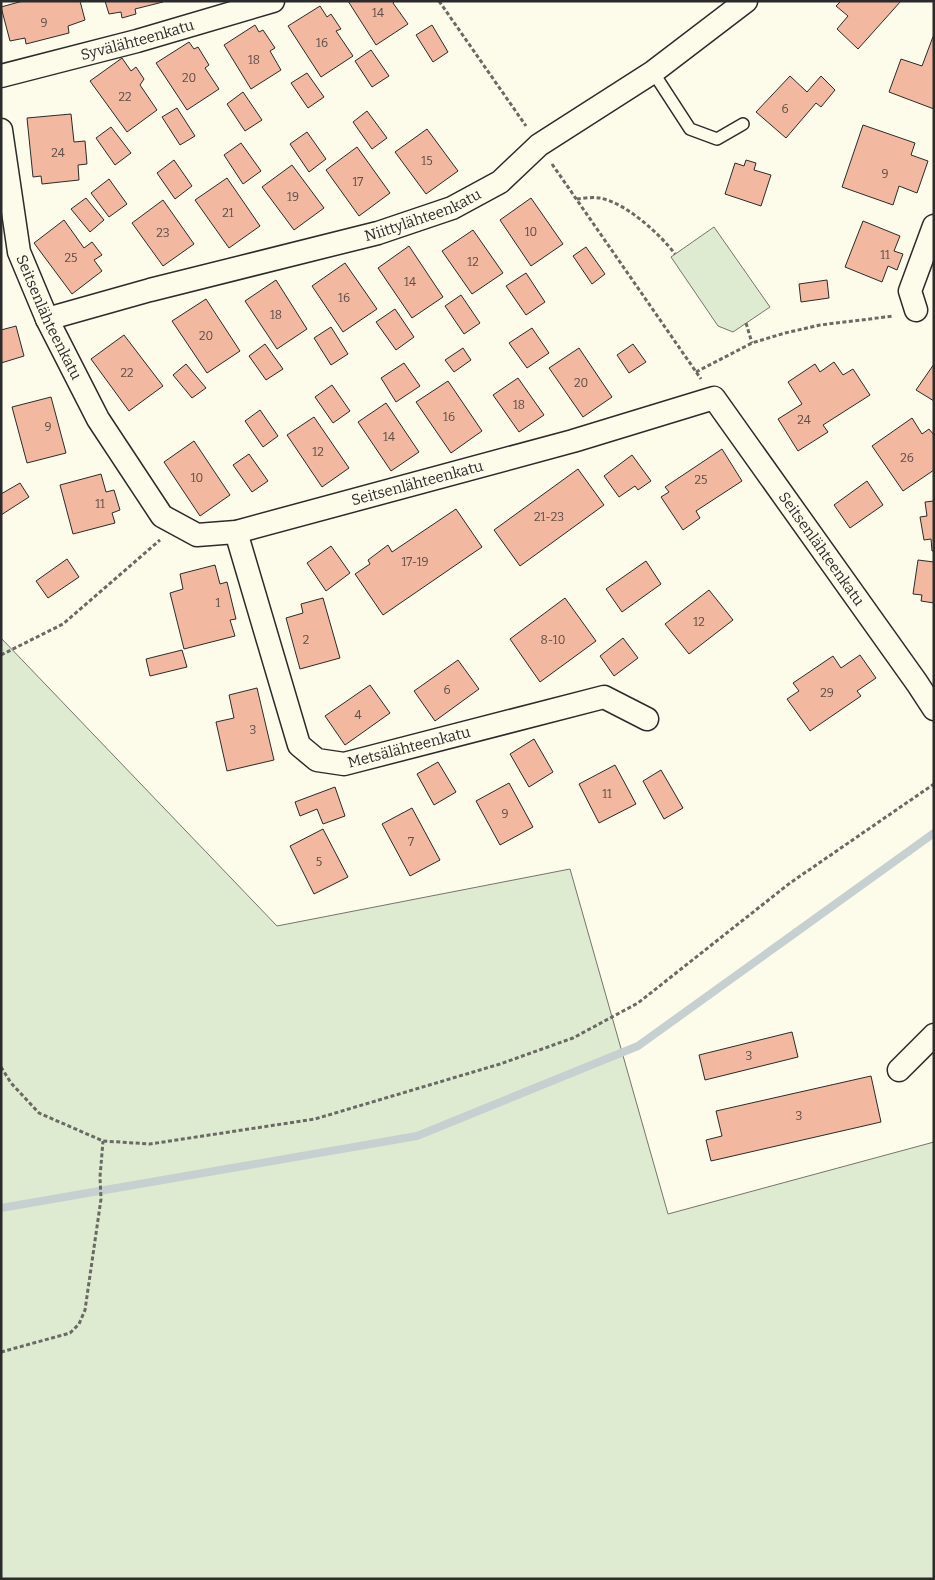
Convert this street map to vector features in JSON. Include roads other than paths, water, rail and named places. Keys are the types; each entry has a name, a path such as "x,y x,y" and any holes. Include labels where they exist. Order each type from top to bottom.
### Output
{"street":[{"name":"Syvälähteenkatu","path":"1,76 136,41 273,1"},
{"name":"Niittylähteenkatu","path":"48,319 150,290 378,233 452,208 500,182 539,145 653,72 746,1"},
{"name":"Seitsenlähteenkatu","path":"1,130 19,252 48,319 98,419 162,516 197,535 236,532 573,442 714,398 934,709"},
{"path":"916,310 910,291 934,226"},
{"name":"Metsälähteenkatu","path":"236,532 299,745 318,760 344,764 604,697 647,719"},
{"path":"898,1070 934,1034"}],"lane":[{"path":"653,72 690,129 717,139 743,124"}],"waterway":[{"path":"1,1208 417,1136 638,1046 934,833"}]}
